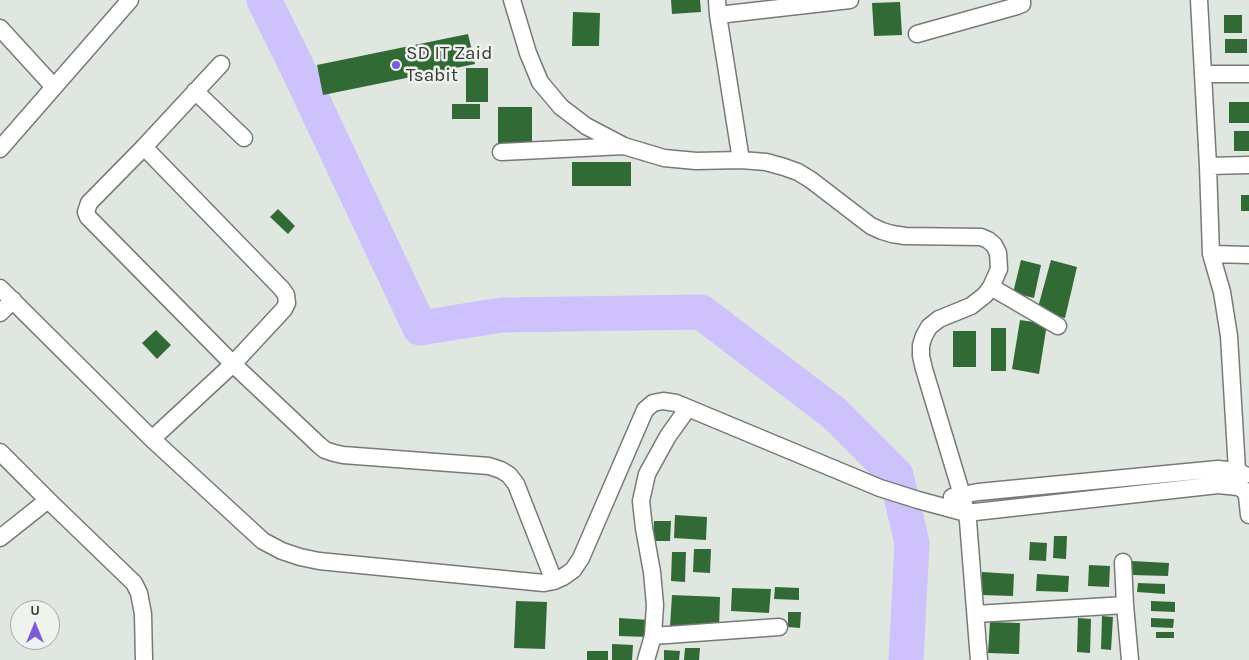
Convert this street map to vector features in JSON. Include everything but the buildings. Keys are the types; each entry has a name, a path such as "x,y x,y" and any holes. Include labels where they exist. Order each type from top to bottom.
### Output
{"street":[{"path":"0,149 130,0"},
{"path":"512,0 528,53 540,82 561,107 586,126 624,146 664,158 696,162 741,160 784,166 811,180 871,226 882,231 905,236 981,237 994,245 999,261 991,287 971,306 939,319 929,327 921,345 924,369 968,521 979,660"},
{"path":"741,160 718,8 850,0"},
{"path":"917,34 1017,6 1022,4 1022,0"},
{"path":"1199,0 1211,254 1222,292 1229,336 1241,479 1247,496 1249,515"},
{"path":"0,28 54,87"},
{"path":"220,64 144,147 88,203 86,212 88,217 233,364 319,445 334,454 489,466 509,475 516,484 554,581"},
{"path":"1203,74 1249,74"},
{"path":"195,91 244,138"},
{"path":"502,152 624,146"},
{"path":"144,147 286,295 284,309 233,364 152,439"},
{"path":"1208,166 1249,165"},
{"path":"1211,254 1249,255"},
{"path":"991,287 1058,326"},
{"path":"0,288 152,439 263,540 282,551 319,561 544,583 563,577 573,570 582,558 645,410 653,403 663,401 676,403 880,488 966,513 1218,485 1241,479"},
{"path":"0,313 13,300"},
{"path":"646,660 653,636 656,605 641,501 647,474 668,436 688,408"},
{"path":"0,452 134,583 139,594 143,614 144,660"},
{"path":"923,501 978,492 1218,469 1241,479"},
{"path":"0,538 48,500"},
{"path":"1123,562 1130,660"},
{"path":"976,614 1126,605"},
{"path":"653,636 779,627"}],"waterway":[{"path":"264,0 420,328 502,315 701,312 834,413 896,475 912,543 906,660"}],"place":[{"name":"SD IT Zaid Tsabit","path":"396,65"}]}
